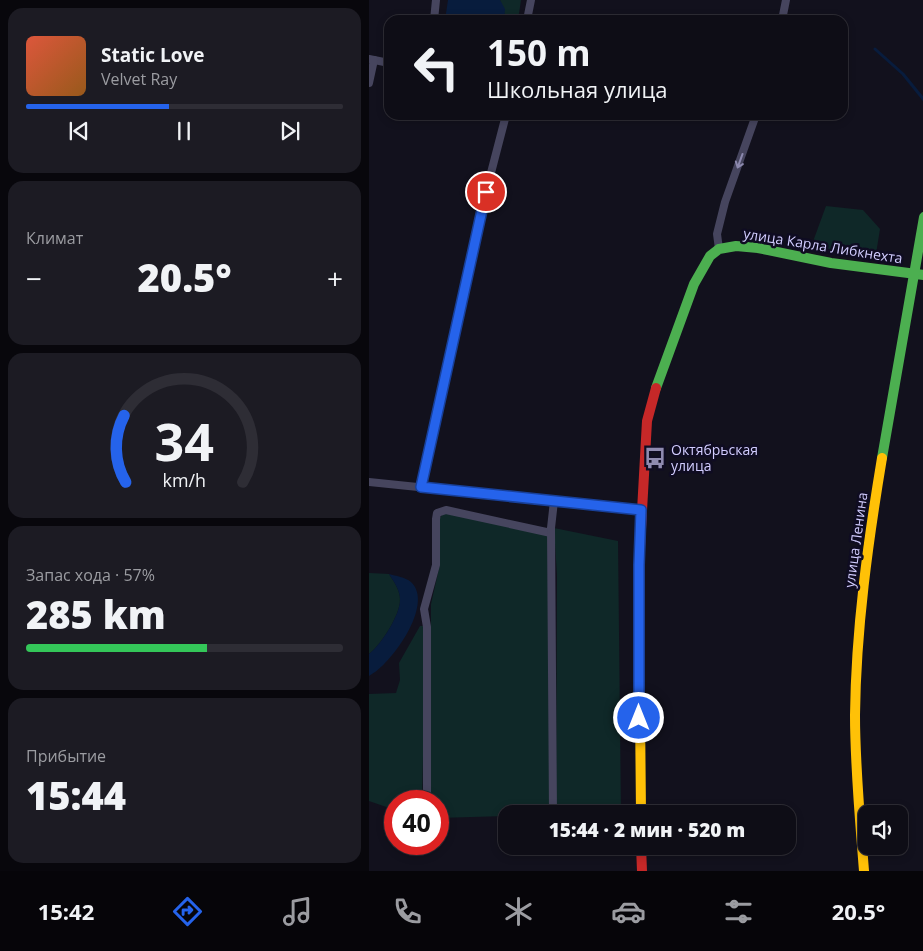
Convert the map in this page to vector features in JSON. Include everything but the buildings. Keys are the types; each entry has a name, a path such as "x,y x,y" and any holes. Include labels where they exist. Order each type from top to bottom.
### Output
{"street":[{"path":"435,15 436,0"},
{"path":"528,15 531,0"},
{"path":"783,15 786,0"},
{"path":"369,83 371,59 384,62"},
{"path":"421,487 486,192 505,120"},
{"path":"641,805 639,658 641,510 646,436 652,400 694,284 704,265 719,249 717,234 725,202 754,120"},
{"name":"улица Ленина","path":"864,871 855,736 856,687 862,602 869,537 883,450 919,274 923,217"},
{"name":"улица Карла Либкнехта","path":"719,249 736,246 919,274"},
{"path":"369,482 641,510"},
{"path":"553,805 551,532 554,501"},
{"path":"427,790 427,627 424,608 436,565 437,513 446,510 551,532"},
{"path":"641,855 642,871"}],"green space":[{"path":"500,0 521,0 519,15 505,15"},
{"path":"826,206 863,210 880,229 876,254 811,247"},
{"path":"447,513 549,534 549,805 498,805 498,816 449,818 449,790 430,790 431,604 440,564 439,519"},
{"path":"554,528 618,541 621,805 556,805 557,575"},
{"path":"369,573 389,574 398,589 400,599 394,621 379,644 369,654"},
{"path":"420,626 424,626 422,790 384,790 384,806 369,801 369,694 396,693 400,680 399,663"}],"water":[{"path":"448,0 500,0 505,9 504,15 446,15"},
{"path":"389,574 411,582 417,592 418,604 414,619 398,647 378,670 369,676 369,654 379,644 394,621 399,605 399,592"}],"waterway":[{"path":"875,49 903,74 924,100"}],"traffic: fast":[{"path":"882,458 924,217"},
{"path":"656,388 694,284 710,256 719,249 736,246 758,248 831,263 924,275"}],"traffic: slow":[{"path":"864,871 856,754 856,683 864,586 882,458"},
{"path":"639,607 641,805"}],"traffic: jam":[{"path":"639,607 639,565 647,421 656,388"},
{"path":"641,855 642,871"}],"place":[{"name":"Октябрьская улица","path":"655,458"}],"route":[{"path":"486,192 421,487 641,510 639,718"}]}
